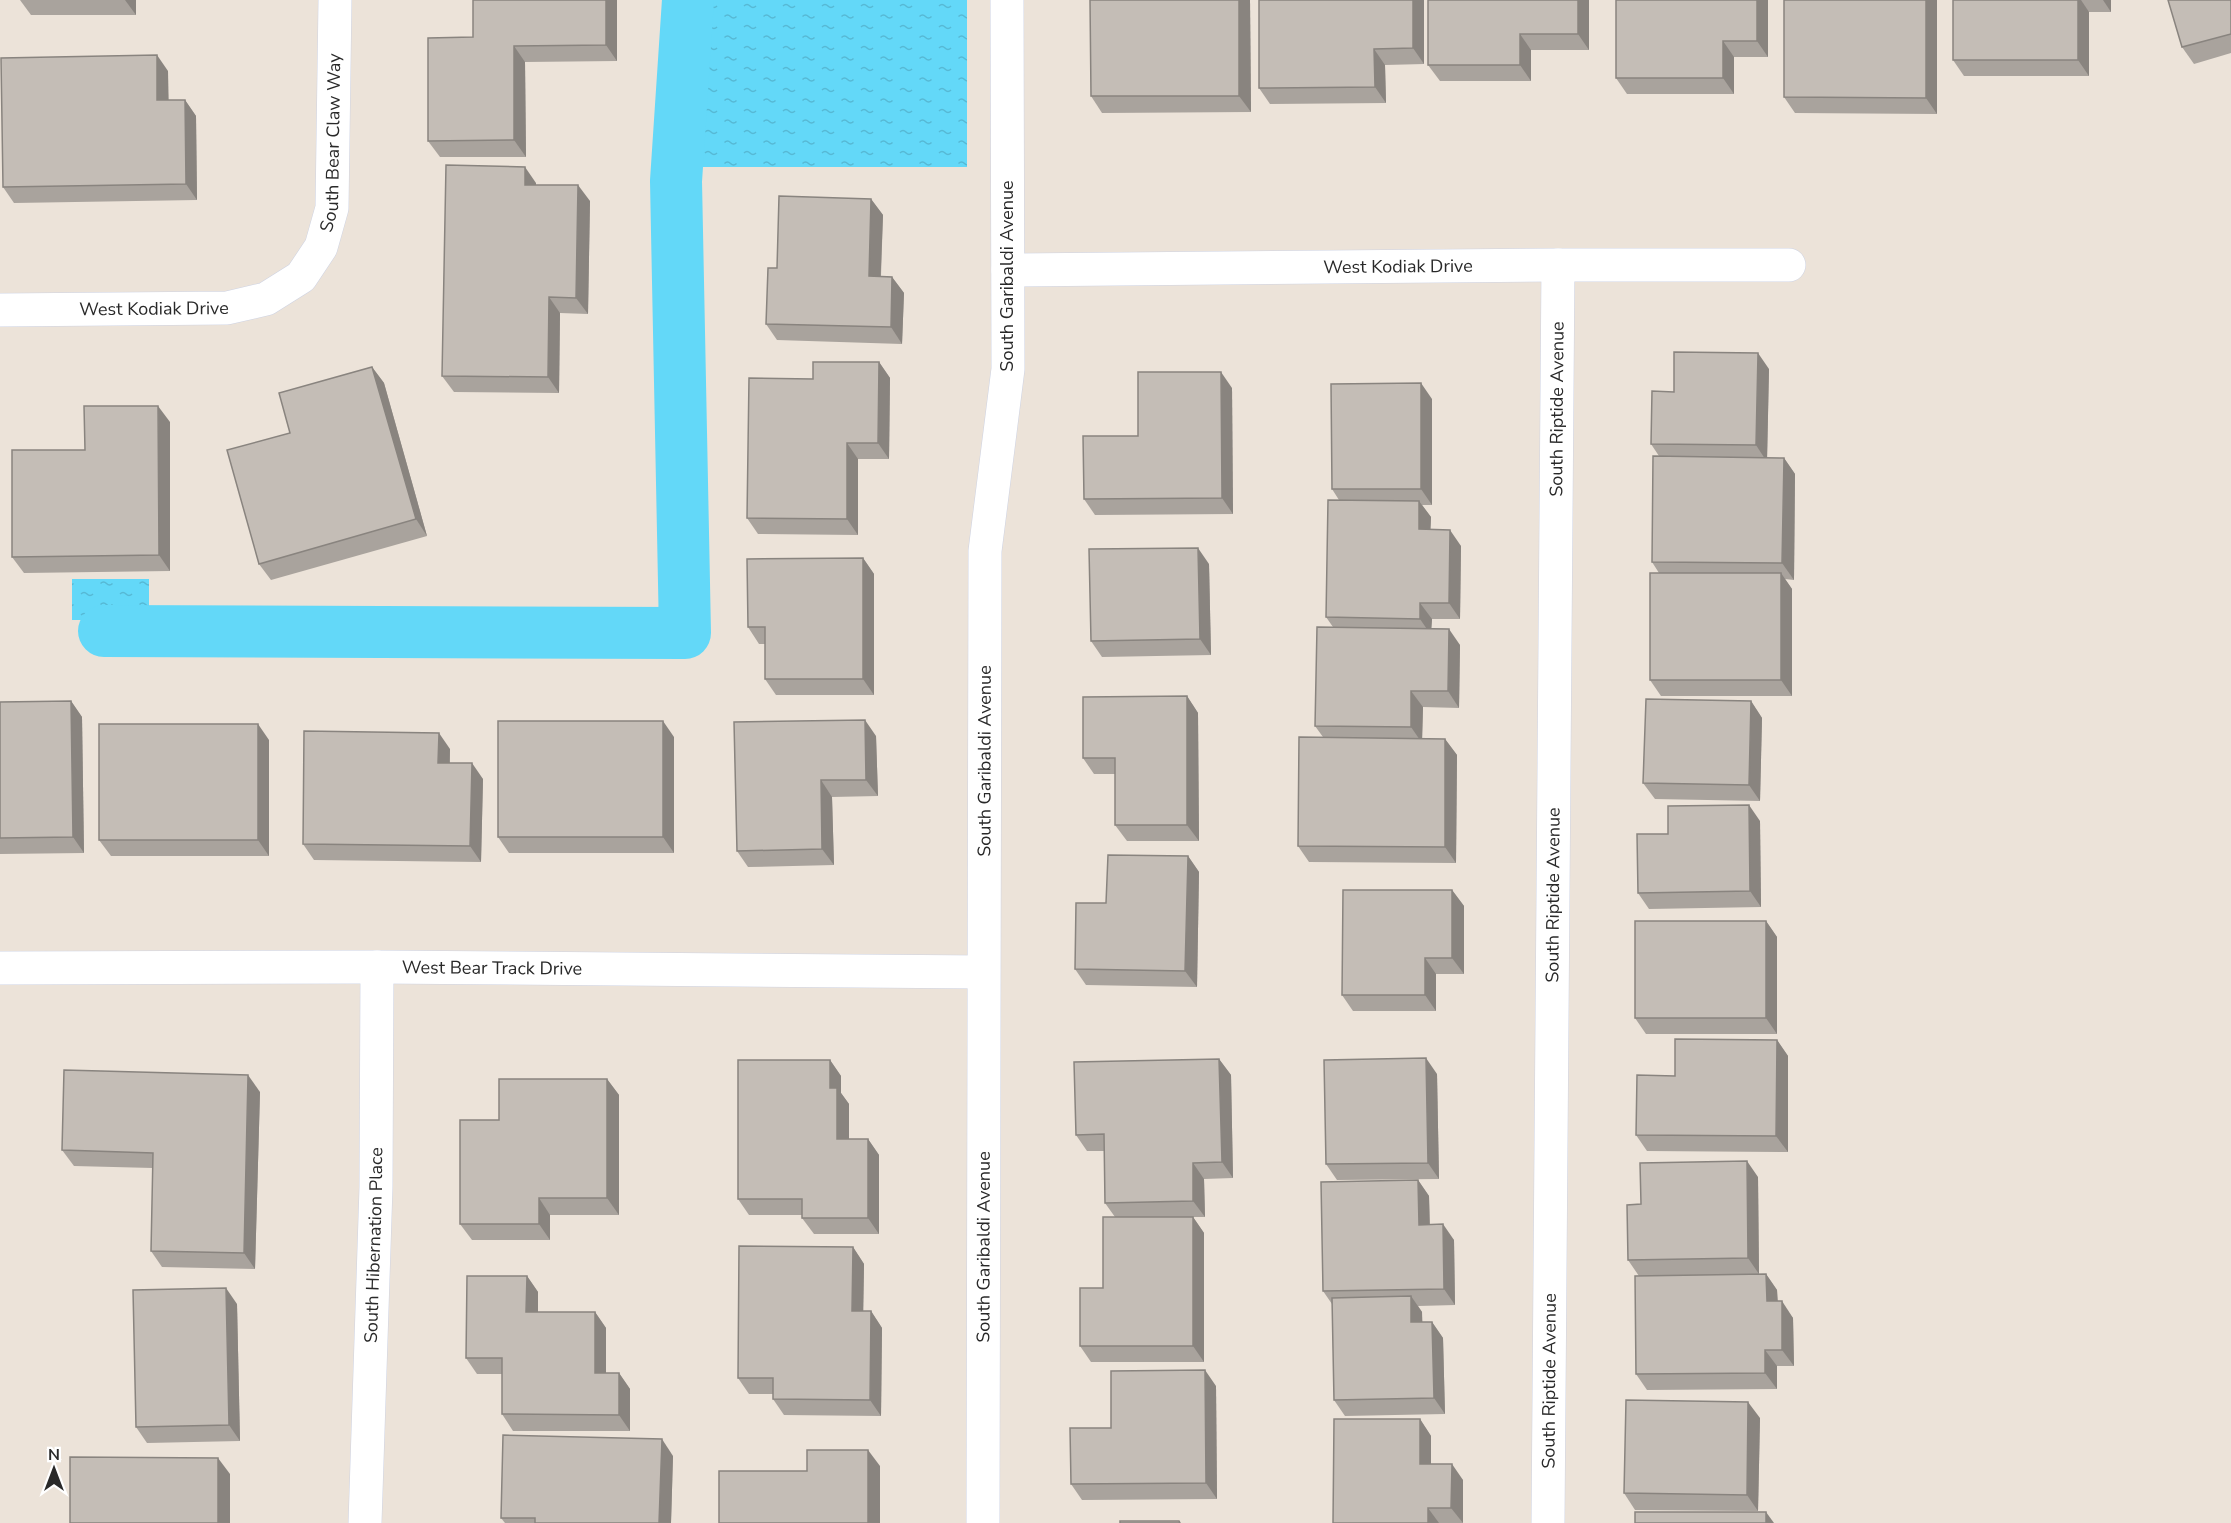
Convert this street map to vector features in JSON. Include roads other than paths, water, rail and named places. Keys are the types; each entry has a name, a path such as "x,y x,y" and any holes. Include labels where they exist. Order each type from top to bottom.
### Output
{"street":[{"name":"South Bear Claw Way","path":"301,277 321,247 332,208 334,0"},
{"name":"South Garibaldi Avenue","path":"983,1523 985,551 1008,369 1007,0"},
{"name":"South Riptide Avenue","path":"1548,1523 1558,265"},
{"name":"West Kodiak Drive","path":"1008,270 1789,265"},
{"name":"West Kodiak Drive","path":"0,310 227,308 266,299 301,277"},
{"name":"West Bear Track Drive","path":"0,968 377,967 983,972"},
{"name":"South Hibernation Place","path":"365,1523 376,1187 377,967"}],"water":[{"path":"671,0 967,0 967,167 671,167"},
{"path":"72,579 149,579 149,620 72,620"}],"waterway":[{"path":"104,631 685,633 676,181 688,0"}]}
